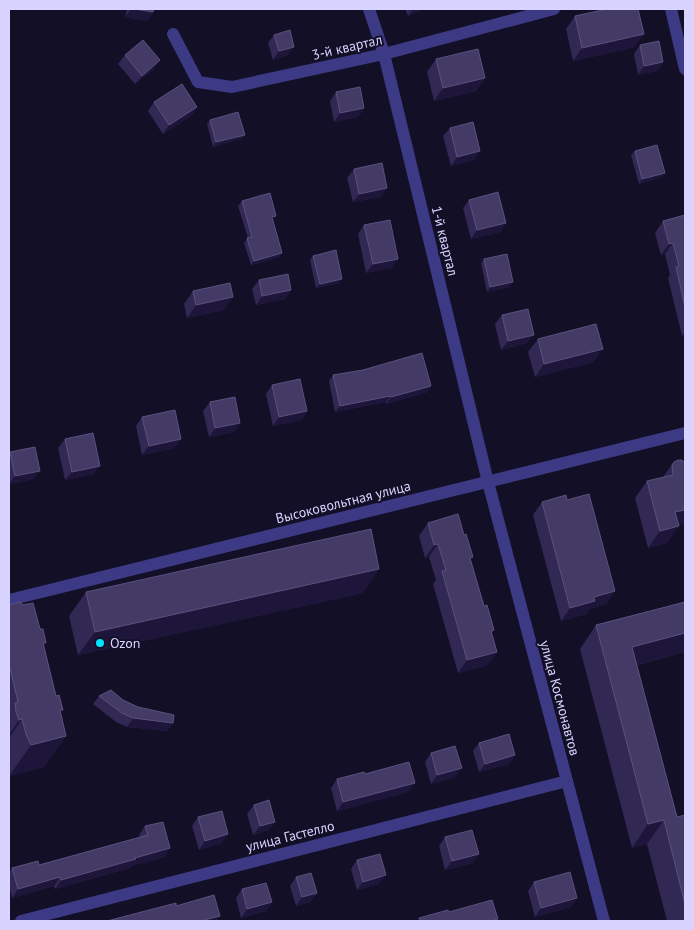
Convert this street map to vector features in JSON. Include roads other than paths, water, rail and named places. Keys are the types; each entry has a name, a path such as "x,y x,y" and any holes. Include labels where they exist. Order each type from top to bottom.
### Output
{"street":[{"name":"1-й квартал","path":"369,9 384,54 488,482"},
{"name":"3-й квартал","path":"173,34 198,82 232,88 384,54 554,9"},
{"path":"671,9 685,69"},
{"name":"Высоковольтная улица","path":"9,600 685,433"},
{"name":"улица Космонавтов","path":"488,482 604,921"},
{"name":"улица Гастелло","path":"21,921 567,781"}],"place":[{"name":"Ozon","path":"100,643"}]}
